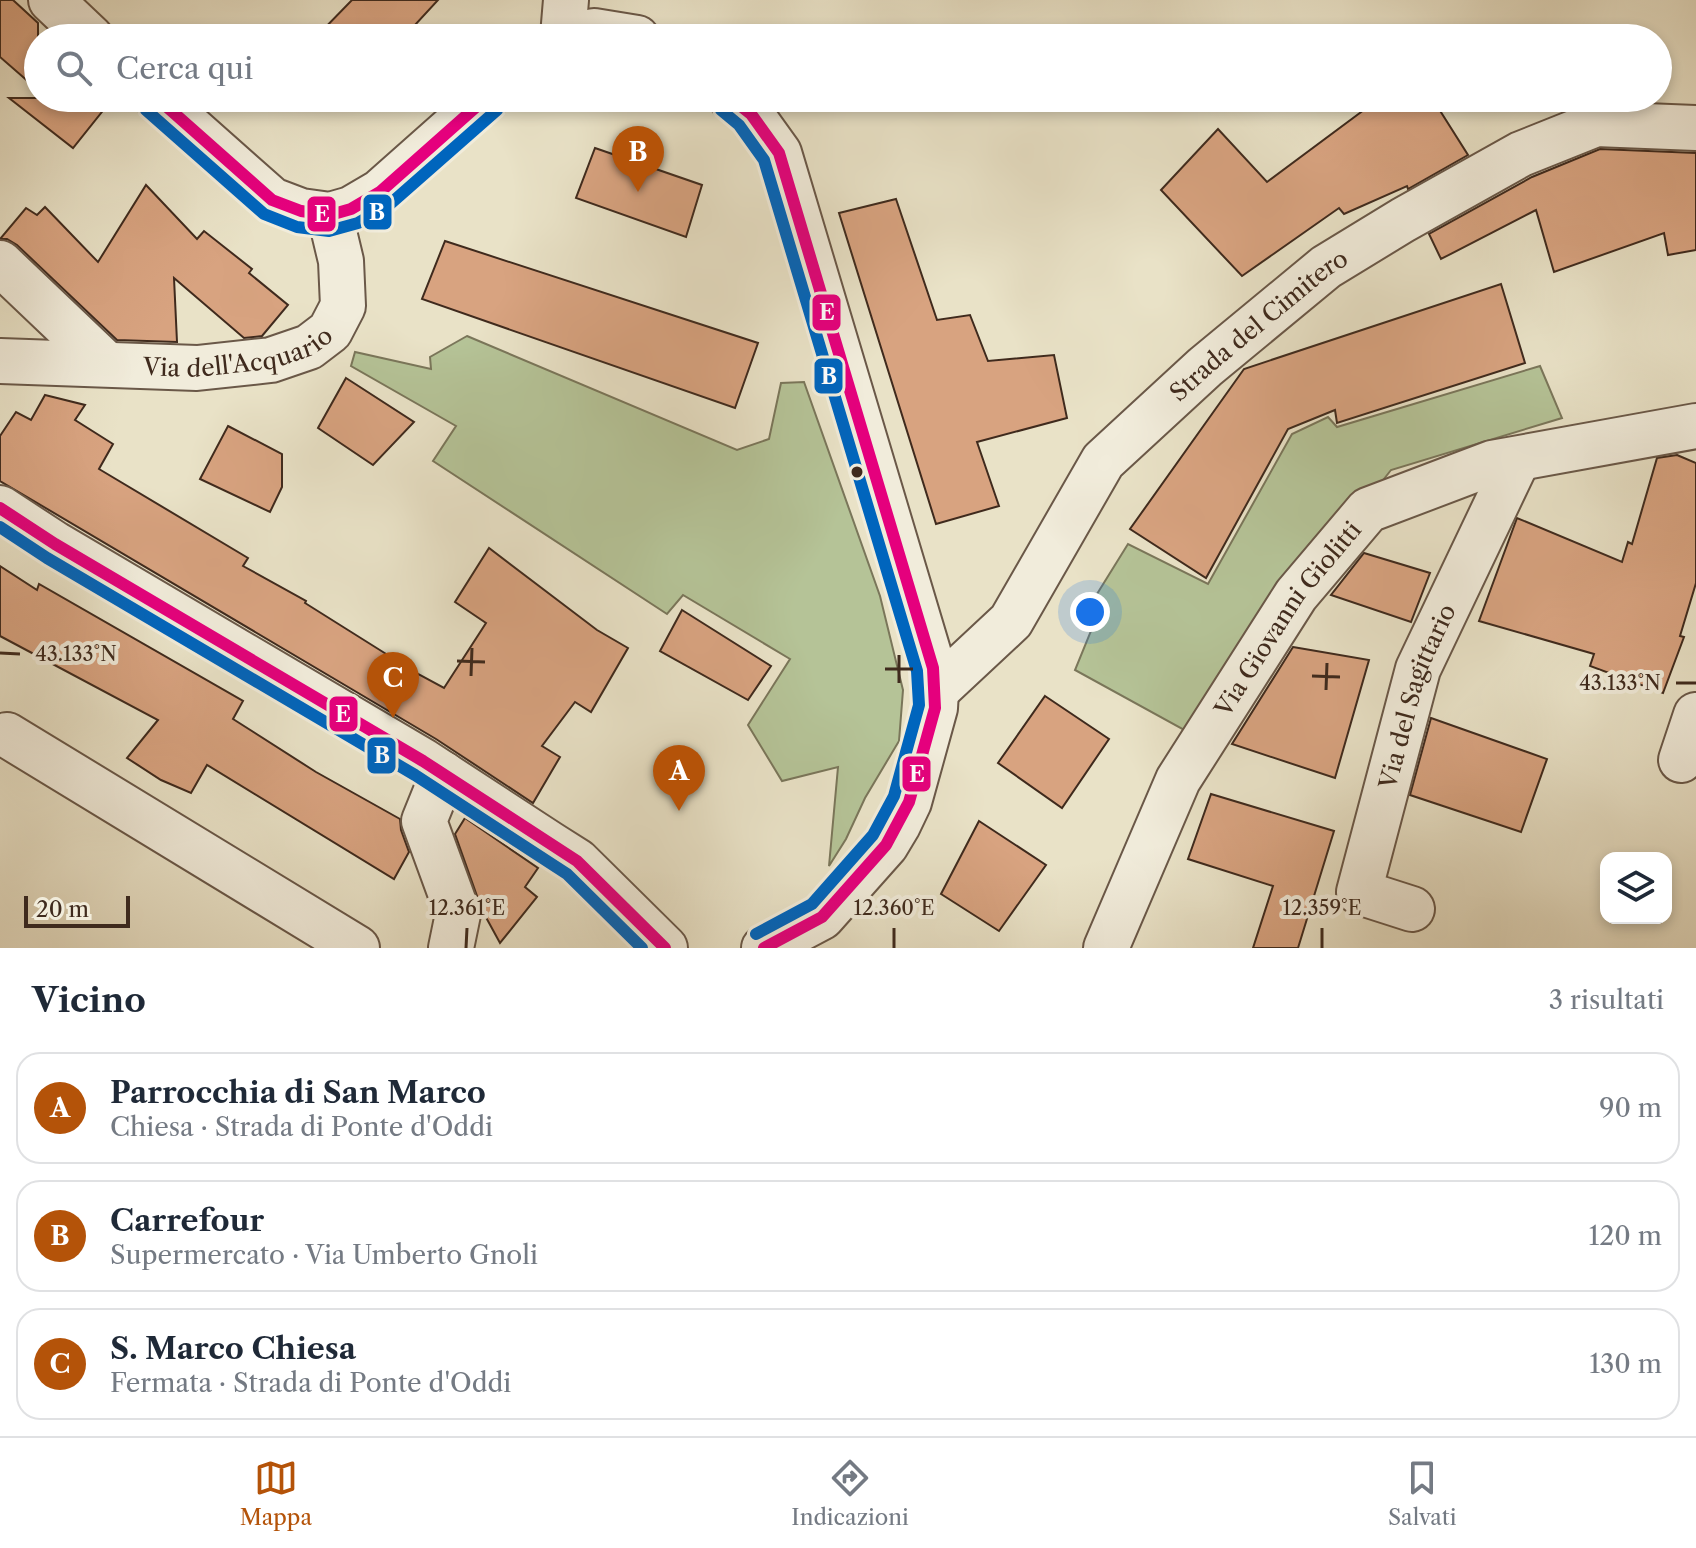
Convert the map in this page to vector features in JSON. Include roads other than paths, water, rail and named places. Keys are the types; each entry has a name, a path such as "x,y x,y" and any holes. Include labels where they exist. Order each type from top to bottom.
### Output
{"street":[{"path":"51,0 76,24"},
{"path":"173,112 272,200 301,211 330,215 351,209 380,192 470,112"},
{"path":"748,112 779,153 933,668 936,691 935,708 909,802 886,845 822,917 764,948"},
{"name":"Strada del Cimitero","path":"936,691 1011,621 1103,461 1205,367 1326,267 1521,154 1596,124 1696,128"},
{"name":"Via dell'Acquario","path":"0,361 197,368 271,360 309,347 330,331 343,306 341,261 330,215"},
{"path":"0,263 106,364"},
{"name":"Via Giovanni Giolitti","path":"1106,948 1178,780 1296,595 1368,510 1492,463 1696,426"},
{"name":"Via del Sagittario","path":"1412,909 1359,892 1418,669 1518,459"},
{"path":"0,508 55,544 443,774 577,861 665,948"},
{"path":"1681,760 1696,715"},
{"path":"7,735 357,948"},
{"path":"443,774 424,821 458,914 451,948"}],"place":[{"name":"Carrefour","path":"638,192"},
{"name":"S. Marco Chiesa","path":"393,718"},
{"name":"Parrocchia di San Marco","path":"679,811"}]}
